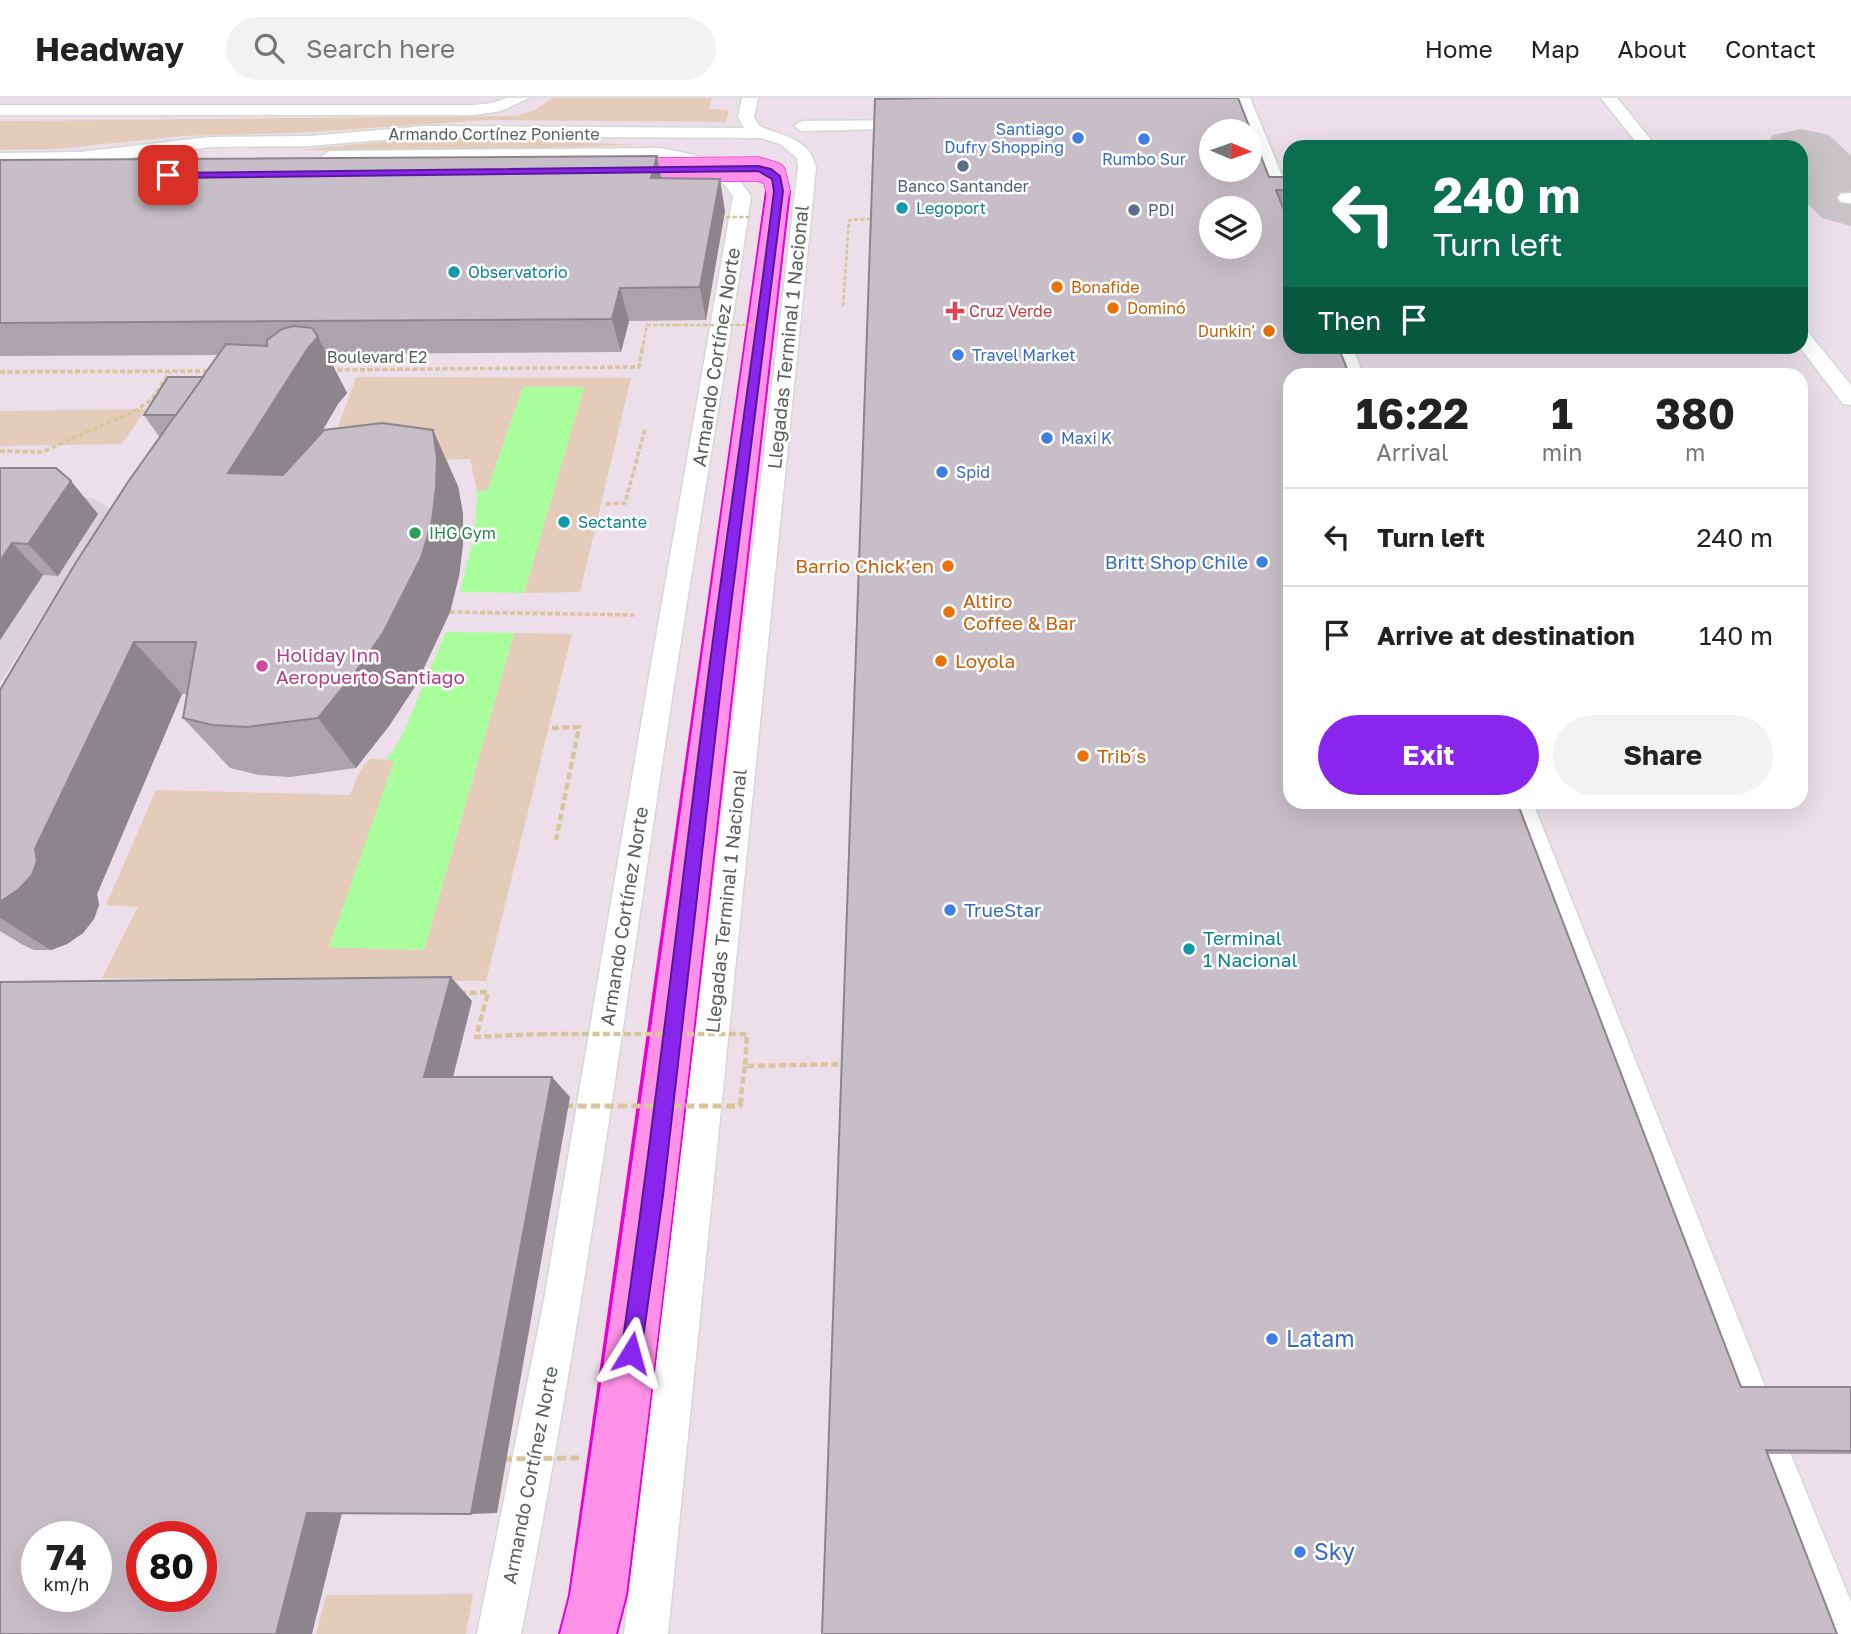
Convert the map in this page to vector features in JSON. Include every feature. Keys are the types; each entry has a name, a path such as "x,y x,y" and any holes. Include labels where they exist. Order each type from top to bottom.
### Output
{"highway":[{"name":"Armando Cortínez Poniente","path":"319,173 758,169 774,174 771,193"},
{"path":"0,177 104,176"},
{"path":"588,1634 598,1595 664,1107 716,669 762,325 771,193"}],"lane":[{"path":"0,110 474,110 495,108 521,98"},
{"path":"750,98 746,117 753,129 762,133"},
{"path":"1242,98 1283,200"},
{"path":"1609,98 1642,140"},
{"path":"771,193 805,156 786,140 802,126 808,104"},
{"path":"802,126 936,125"},
{"name":"Armando Cortínez Poniente","path":"81,157 210,142 310,141 426,131 762,133 786,140"},
{"name":"Armando Cortínez Poniente","path":"0,158 660,153 687,158 771,193"},
{"name":"Armando Cortínez Norte","path":"499,1634 532,1480 671,616 719,350 771,193"},
{"name":"Llegadas Terminal 1 Nacional","path":"646,1634 771,193"},
{"path":"1808,345 1851,399"},
{"path":"1521,809 1748,1394"},
{"path":"1771,1454 1842,1634"}],"path":[{"path":"716,215 726,217 771,193"},
{"path":"843,306 849,220 873,219"},
{"name":"Boulevard E2","path":"327,370 639,367 647,325 762,325"},
{"path":"0,451 42,452 137,410 152,399 171,371"},
{"path":"0,372 220,371"},
{"path":"163,382 174,383"},
{"path":"606,504 625,503 645,429"},
{"path":"450,612 671,616"},
{"path":"552,728 579,727 556,840"},
{"path":"446,993 488,992 476,1037 541,1034 747,1034 740,1106 553,1106"},
{"path":"745,1066 849,1064"},
{"path":"499,1459 579,1458"}],"shaded area":[{"path":"552,98 712,98 709,109 729,110 726,122 487,120 296,133 182,136 56,149 0,150 0,121 516,116 535,110"},
{"path":"488,137 634,145 443,151 299,150 392,141"},
{"path":"356,377 631,378 580,592 524,593 583,387 523,387 487,491 477,491 470,459 342,463 334,438"},
{"path":"523,387 584,387 524,593 460,592 475,531 477,491 487,491"},
{"path":"146,409 122,444 0,446 0,411"},
{"path":"0,498 93,498 110,509 0,683"},
{"path":"446,632 514,633 424,950 329,947 394,761 386,760 400,740"},
{"path":"514,633 572,634 486,981 102,978 138,907 106,905 156,790 350,795 360,771 369,759 395,760 329,947 424,950"},
{"path":"473,1594 466,1634 316,1634 326,1595"}],"building":[{"name":"Terminal 1 Nacional","path":"1238,98 1246,119 1199,119 1199,182 1262,182 1262,159 1269,177 1283,177 1283,190 1276,190 1283,208 1283,354 1341,354 1347,368 1283,368 1283,809 1520,809 1741,1387 1851,1387 1851,1451 1766,1450 1837,1634 822,1634 875,99"},
{"path":"657,156 651,178 720,179 700,287 620,288 612,319 0,323 0,160"},
{"path":"294,326 312,328 318,337 308,348 228,473 283,475 324,430 382,423 433,430 437,458 432,521 421,558 383,633 318,718 247,727 213,725 183,718 196,642 134,642 35,849 37,861 32,875 19,889 0,902 0,690 75,564 128,482 226,344 267,346 267,340 282,329"},
{"path":"168,377 203,377 176,415 144,415"},
{"path":"0,468 56,468 71,481 28,544 12,543 0,561"},
{"path":"451,977 424,1077 552,1077 471,1514 307,1513 276,1634 0,1634 0,982"}],"taxiway":[{"path":"1808,159 1851,201"}],"place":[{"name":"Santiago Dufry Shopping","path":"1078,138"},
{"name":"Rumbo Sur","path":"1144,139"},
{"name":"Banco Santander","path":"963,166"},
{"name":"Legoport","path":"902,208"},
{"name":"PDI","path":"1134,210"},
{"name":"Observatorio","path":"454,272"},
{"name":"Bonafide","path":"1057,287"},
{"name":"Dominó","path":"1113,308"},
{"name":"Cruz Verde","path":"955,311"},
{"name":"Dunkin'","path":"1269,331"},
{"name":"Travel Market","path":"958,355"},
{"name":"Maxi K","path":"1047,438"},
{"name":"Spid","path":"942,472"},
{"name":"Sectante","path":"564,522"},
{"name":"IHG Gym","path":"415,533"},
{"name":"Britt Shop Chile","path":"1262,562"},
{"name":"Barrio Chick’en","path":"948,566"},
{"name":"Altiro Coffee & Bar","path":"949,612"},
{"name":"Loyola","path":"941,661"},
{"name":"Holiday Inn Aeropuerto Santiago","path":"262,666"},
{"name":"Trib´s","path":"1083,756"},
{"name":"TrueStar","path":"950,910"},
{"name":"Terminal 1 Nacional","path":"1189,949"},
{"name":"Latam","path":"1272,1339"},
{"name":"Sky","path":"1300,1552"}],"route":[{"path":"168,175 701,168 758,169 768,171 777,178 778,191 762,325 716,669 653,1195 631,1353"}]}
